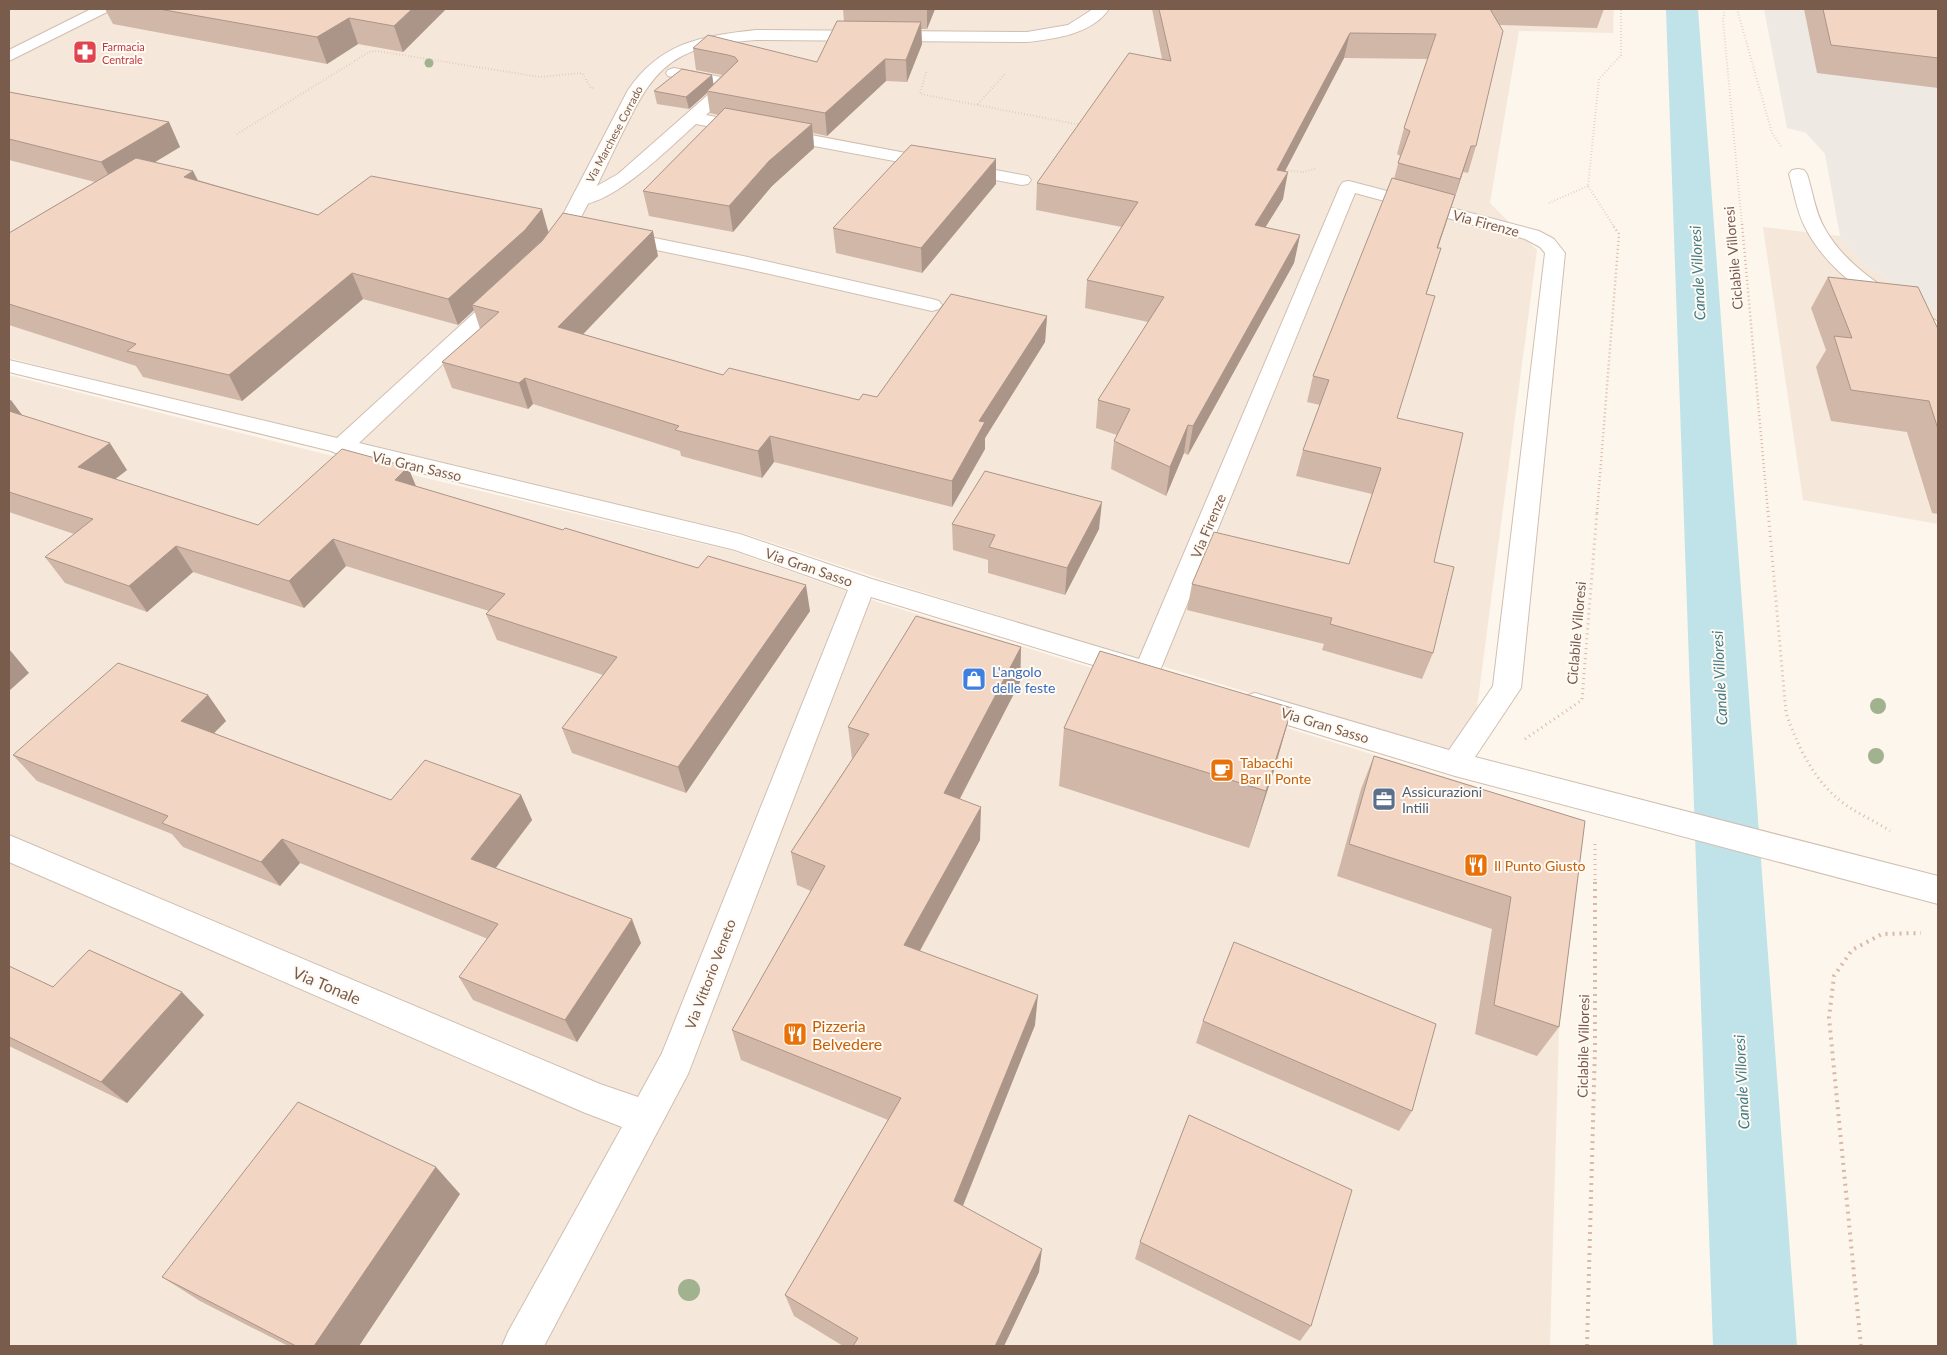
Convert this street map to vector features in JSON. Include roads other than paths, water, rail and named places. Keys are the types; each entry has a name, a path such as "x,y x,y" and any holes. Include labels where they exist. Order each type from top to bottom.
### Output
{"street":[{"path":"9,56 102,9"},
{"name":"Via Marchese Corrado","path":"541,262 577,228 580,200 640,84 649,72 668,56 690,46 716,39 756,34 997,38 1040,36 1067,30 1086,22 1102,9"},
{"path":"580,200 602,191 624,178 731,84 674,73"},
{"path":"693,118 1022,180"},
{"path":"1798,174 1815,229 1832,253 1857,277 1938,331"},
{"name":"Via Firenze","path":"1156,674 1349,186 1532,235 1547,243 1555,252 1507,688 1455,764"},
{"path":"606,234 743,262 932,305"},
{"path":"340,448 519,281"},
{"name":"Via Gran Sasso","path":"9,366 340,448 740,543 863,585 1156,674"},
{"name":"Via Vittorio Veneto","path":"522,1346 676,1062 863,585"},
{"name":"Via Gran Sasso","path":"1231,696 1502,778 1926,886"},
{"name":"Via Tonale","path":"9,848 596,1100 646,1118"}],"waterway":[{"name":"Canale Villoresi","path":"1682,9 1755,1346"}],"place":[{"name":"Farmacia Centrale","path":"85,52"},
{"name":"L'angolo delle feste","path":"974,679"},
{"name":"Tabacchi Bar Il Ponte","path":"1222,770"},
{"name":"Assicurazioni Intili","path":"1384,799"},
{"name":"Il Punto Giusto","path":"1476,865"},
{"name":"Pizzeria Belvedere","path":"795,1034"}]}
